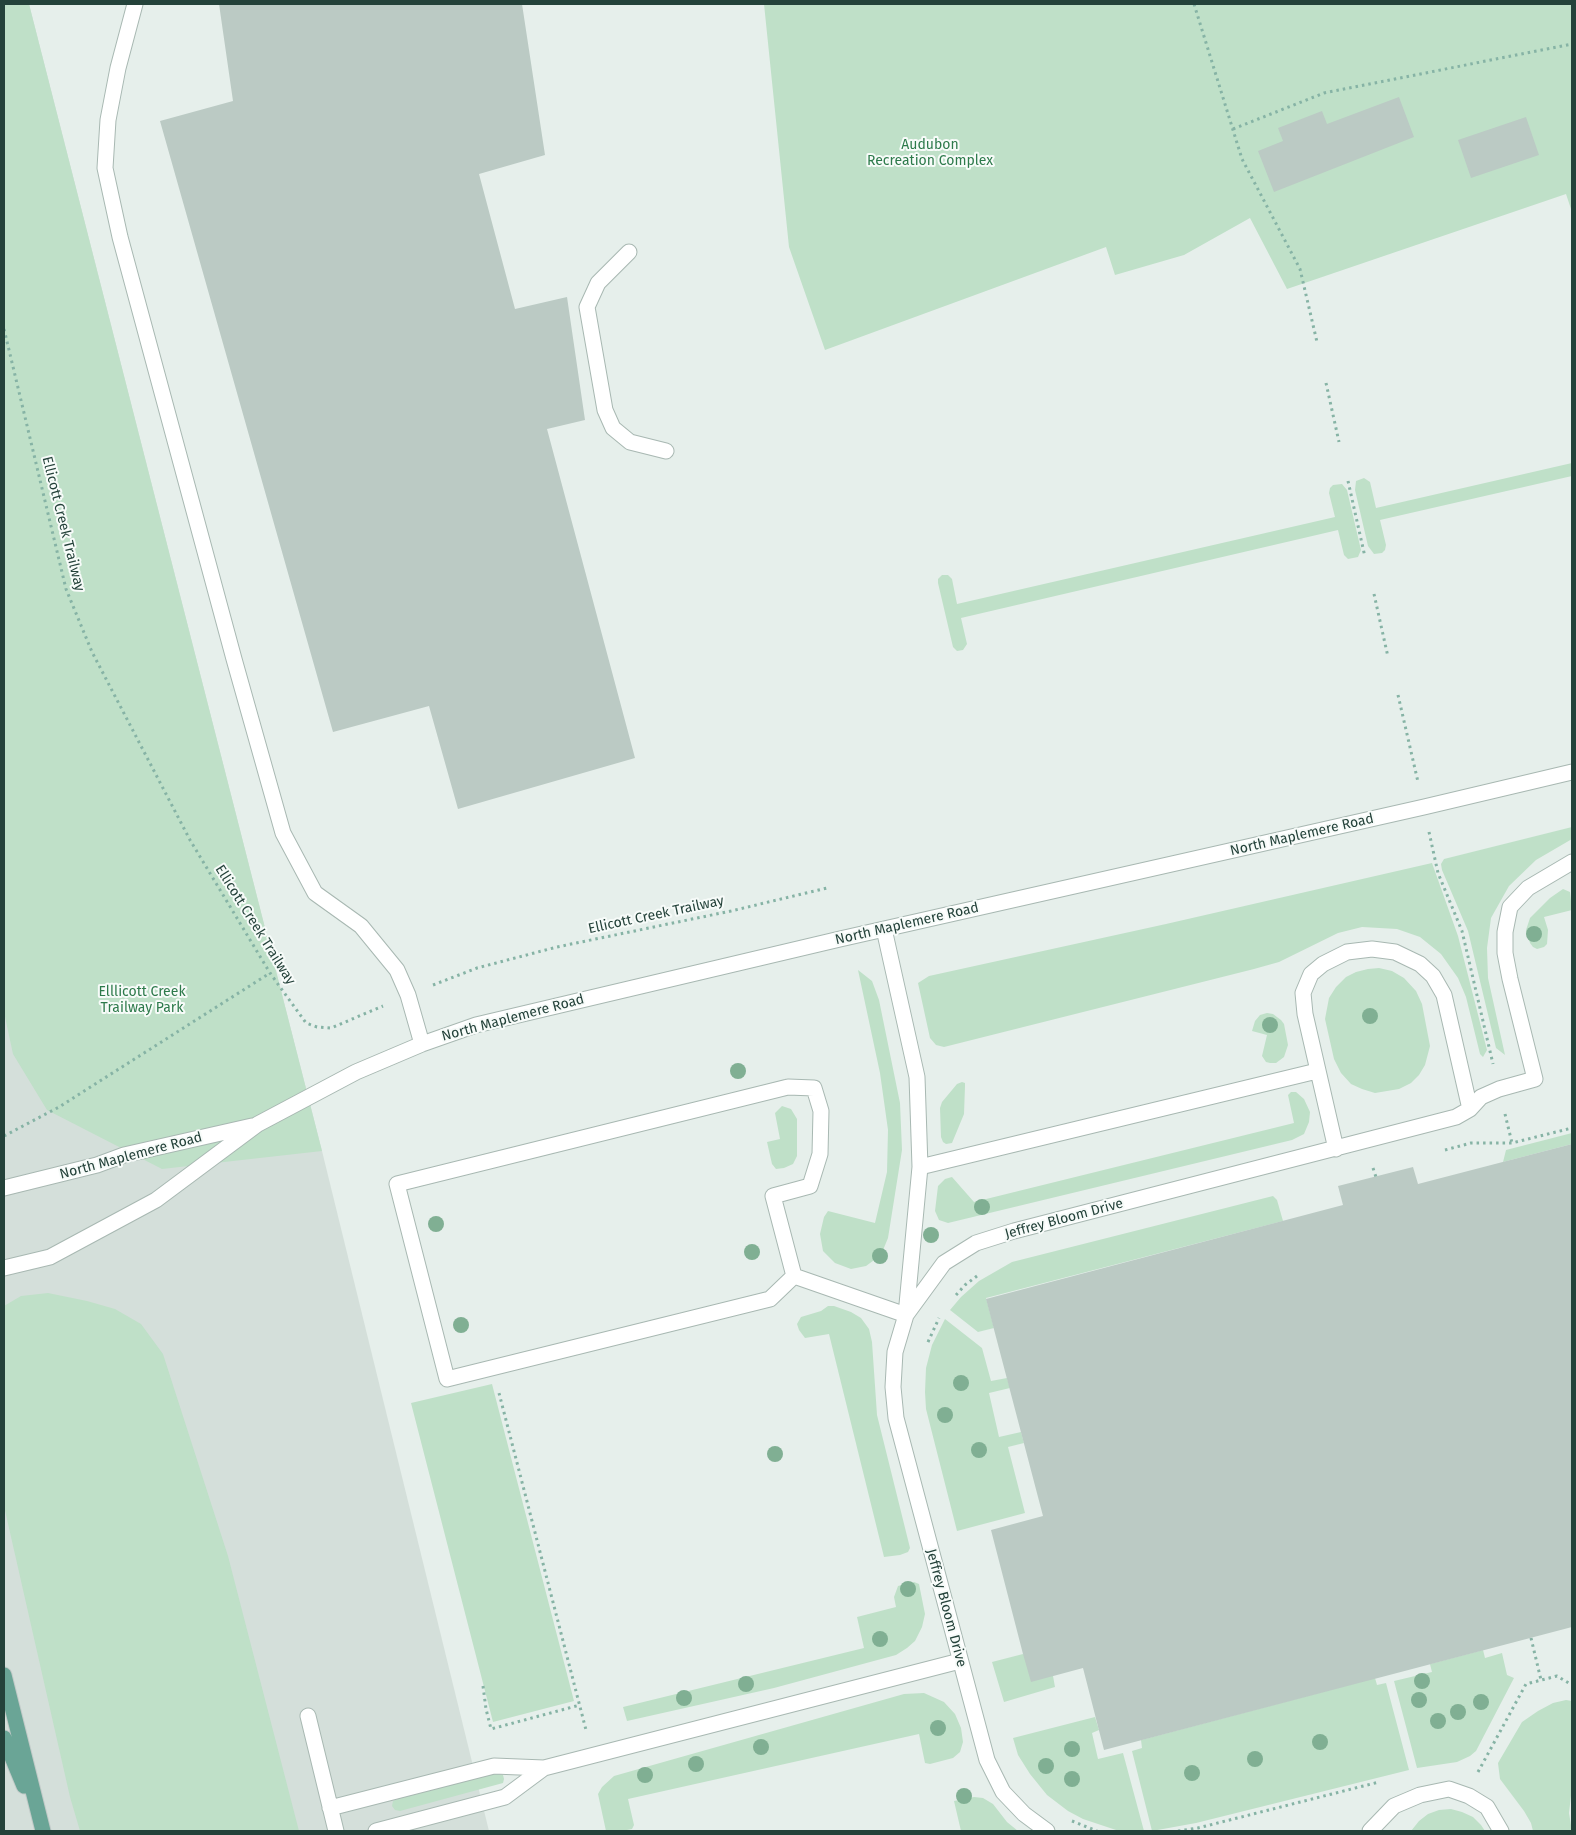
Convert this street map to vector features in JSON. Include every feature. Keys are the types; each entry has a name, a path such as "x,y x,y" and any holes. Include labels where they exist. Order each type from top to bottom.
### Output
{"main road":[{"path":"4,1675 43,1831"},
{"path":"4,1738 43,1831"}],"street":[{"path":"135,4 118,68 108,120 105,168 120,236 234,659 283,833 315,893 361,926 397,970 408,995 422,1044"},
{"path":"629,252 598,283 587,307 605,410 613,428 630,442 666,451"},
{"name":"North Maplemere Road","path":"4,1268 50,1257 156,1200 258,1124 356,1072 422,1044 476,1025 884,929 1404,812 1572,772"},
{"name":"Jeffrey Bloom Drive","path":"1048,1831 1024,1814 1004,1792 987,1760 896,1418 893,1386 895,1352 906,1315 944,1263 976,1243 1014,1231 1456,1117 1470,1109 1481,1097 1499,1089 1535,1079 1510,979 1505,953 1505,932 1510,907 1528,888 1572,862"},
{"path":"794,1276 906,1315 920,1167 918,1077 884,929"},
{"path":"1336,1149 1317,1071 1305,1014 1303,993 1311,974 1324,964 1347,952 1372,949 1395,952 1420,964 1433,976 1444,995 1470,1109"},
{"path":"920,1167 1317,1071"},
{"path":"788,1087 814,1088 821,1111 820,1154 810,1186 773,1196 794,1276 770,1299 447,1379 397,1184 788,1087"},
{"name":"North Maplemere Road","path":"4,1188 97,1165 124,1155 258,1124"},
{"path":"330,1808 494,1766 544,1768 960,1661"},
{"path":"308,1716 336,1831"},
{"path":"376,1831 505,1797 544,1768"},
{"path":"1370,1831 1394,1806 1420,1795 1448,1789 1468,1796 1487,1807 1501,1831"}],"path":[{"path":"1194,4 1242,158 1300,269 1317,342"},
{"path":"1233,128 1324,93 1572,44"},
{"name":"Ellicott Creek Trailway","path":"4,329 66,589 92,652 190,840 270,974 306,1023 317,1027 331,1028 477,968 548,949 731,912 827,888"},
{"path":"1326,383 1339,442"},
{"path":"1348,481 1365,557"},
{"path":"1374,594 1388,657"},
{"path":"1398,695 1420,791"},
{"path":"1428,824 1438,873 1462,931 1493,1066"},
{"path":"4,1136 59,1107 270,974"},
{"path":"1503,1106 1512,1143"},
{"path":"1444,1150 1471,1144 1512,1143 1572,1128"},
{"path":"1363,1170 1382,1166"},
{"path":"1373,1168 1376,1177"},
{"path":"954,1298 965,1285 984,1271"},
{"path":"927,1343 942,1311"},
{"path":"498,1392 586,1731"},
{"path":"1531,1638 1541,1680"},
{"path":"1478,1772 1526,1684 1557,1676 1572,1685"},
{"path":"483,1686 491,1729 580,1705"},
{"path":"1068,1818 1075,1823 1097,1831"}],"shaded area":[{"path":"4,4 29,4 322,1151 489,1831 4,1831"}],"green space":[{"name":"Elllicott Creek Trailway Park","path":"4,4 29,4 322,1151 162,1169 47,1110 13,1054 4,1012"},
{"name":"Audubon Recreation Complex","path":"764,4 1572,4 1572,212 1566,194 1287,289 1250,218 1184,255 1115,275 1106,247 825,350 789,247"},
{"path":"1572,463 1572,476 1380,520 1386,545 1385,550 1382,553 1374,554 1368,546 1355,490 1356,481 1364,478 1370,482 1376,508"},
{"path":"1342,484 1347,490 1361,550 1358,557 1348,559 1344,555 1338,530 961,618 967,644 963,650 957,651 953,647 938,583 938,579 942,575 948,575 952,579 957,604 1335,517 1329,493 1330,488 1333,485"},
{"path":"1572,827 1572,839 1536,860 1509,886 1491,918 1487,948 1488,978 1505,1055 1496,1048 1468,931 1441,864 1444,859"},
{"path":"1432,863 1458,936 1487,1050 1483,1057 1480,1054 1466,997 1458,978 1441,954 1420,937 1397,929 1362,927 1338,933 1279,962 1254,969 944,1047 936,1045 930,1038 918,983 929,976"},
{"path":"1563,889 1570,892 1572,910 1544,917 1548,930 1547,944 1537,949 1530,943 1526,930 1530,918 1550,898"},
{"path":"1379,968 1392,971 1404,978 1416,991 1422,1004 1430,1046 1425,1065 1411,1083 1399,1089 1375,1093 1351,1084 1341,1073 1334,1059 1325,1019 1329,998 1346,977 1356,972"},
{"path":"858,970 872,981 879,1000 900,1103 902,1150 888,1238 881,1255 866,1266 851,1269 835,1263 823,1251 820,1234 824,1217 828,1211 875,1223 887,1172 888,1130 880,1073"},
{"path":"1273,1014 1284,1024 1288,1045 1284,1057 1276,1063 1266,1062 1262,1056 1267,1035 1252,1031 1255,1021 1260,1015"},
{"path":"965,1083 964,1114 952,1143 946,1144 941,1137 940,1108 942,1102 957,1084"},
{"path":"1291,1092 1296,1092 1304,1099 1310,1112 1309,1122 1304,1134 1292,1140 948,1223 939,1220 935,1211 938,1186 945,1179 952,1177 974,1202 1294,1123 1288,1095"},
{"path":"782,1106 791,1109 797,1119 797,1156 793,1164 776,1169 772,1164 767,1142 780,1139 775,1113"},
{"path":"1572,1133 1572,1144 1503,1162 1506,1150"},
{"path":"1273,1196 1277,1200 1283,1221 986,1298 994,1328 978,1332 950,1310 979,1281 1012,1262"},
{"path":"48,1293 115,1309 141,1324 163,1354 228,1556 299,1831 80,1831 70,1797 4,1506 4,1306 21,1296"},
{"path":"828,1306 834,1306 851,1312 861,1318 869,1329 872,1342 877,1415 910,1548 908,1552 900,1555 884,1557 829,1334 805,1338 797,1324 801,1317 821,1311"},
{"path":"945,1319 982,1348 991,1381 1007,1378 1010,1388 989,1393 999,1437 1021,1432 1024,1443 1008,1447 1025,1513 957,1531 926,1409 925,1392 926,1368 932,1345"},
{"path":"492,1384 574,1701 493,1722 411,1403"},
{"path":"914,1582 919,1584 925,1614 922,1627 915,1641 896,1655 774,1688 627,1721 623,1707 864,1648 857,1617 896,1607 894,1597 898,1586"},
{"path":"1483,1650 1485,1658 1502,1653 1507,1675 1514,1678 1476,1751 1457,1762 1417,1768 1394,1681 1432,1672 1430,1664"},
{"path":"1023,1654 1053,1676 1055,1687 1004,1702 992,1662"},
{"path":"1375,1678 1377,1685 1386,1683 1409,1770 1196,1823 1152,1831 1132,1751 1142,1748 1141,1740"},
{"path":"924,1693 944,1702 955,1714 961,1728 963,1742 960,1752 953,1758 930,1764 925,1763 919,1734 628,1799 634,1825 632,1829 606,1831 598,1794 602,1787 614,1776 904,1694"},
{"path":"1566,1700 1572,1701 1572,1787 1569,1813 1572,1831 1533,1831 1524,1811 1500,1779 1498,1763 1522,1722 1553,1703"},
{"path":"1095,1717 1099,1730 1092,1733 1098,1759 1123,1753 1144,1831 1119,1831 1083,1819 1068,1811 1047,1795 1018,1755 1013,1738"},
{"path":"496,1773 503,1775 503,1783 400,1811 395,1810 392,1806 393,1801 398,1799"},
{"path":"974,1797 983,1798 993,1804 1007,1822 1018,1831 961,1831 954,1801"},
{"path":"1451,1809 1473,1817 1485,1831 1411,1831 1428,1814 1439,1810"}],"building":[{"path":"219,4 522,4 545,155 479,174 515,309 567,297 585,420 547,429 635,758 458,809 429,706 333,732 160,121 233,101"},
{"path":"1399,97 1414,137 1274,192 1258,151 1283,141 1278,128 1322,111 1327,124"},
{"path":"1526,117 1539,155 1471,178 1458,140"},
{"path":"1572,1144 1572,1627 1104,1750 1083,1668 1031,1682 1023,1654 991,1530 1043,1516 986,1299 1343,1205 1338,1186 1413,1167 1418,1184"}]}
